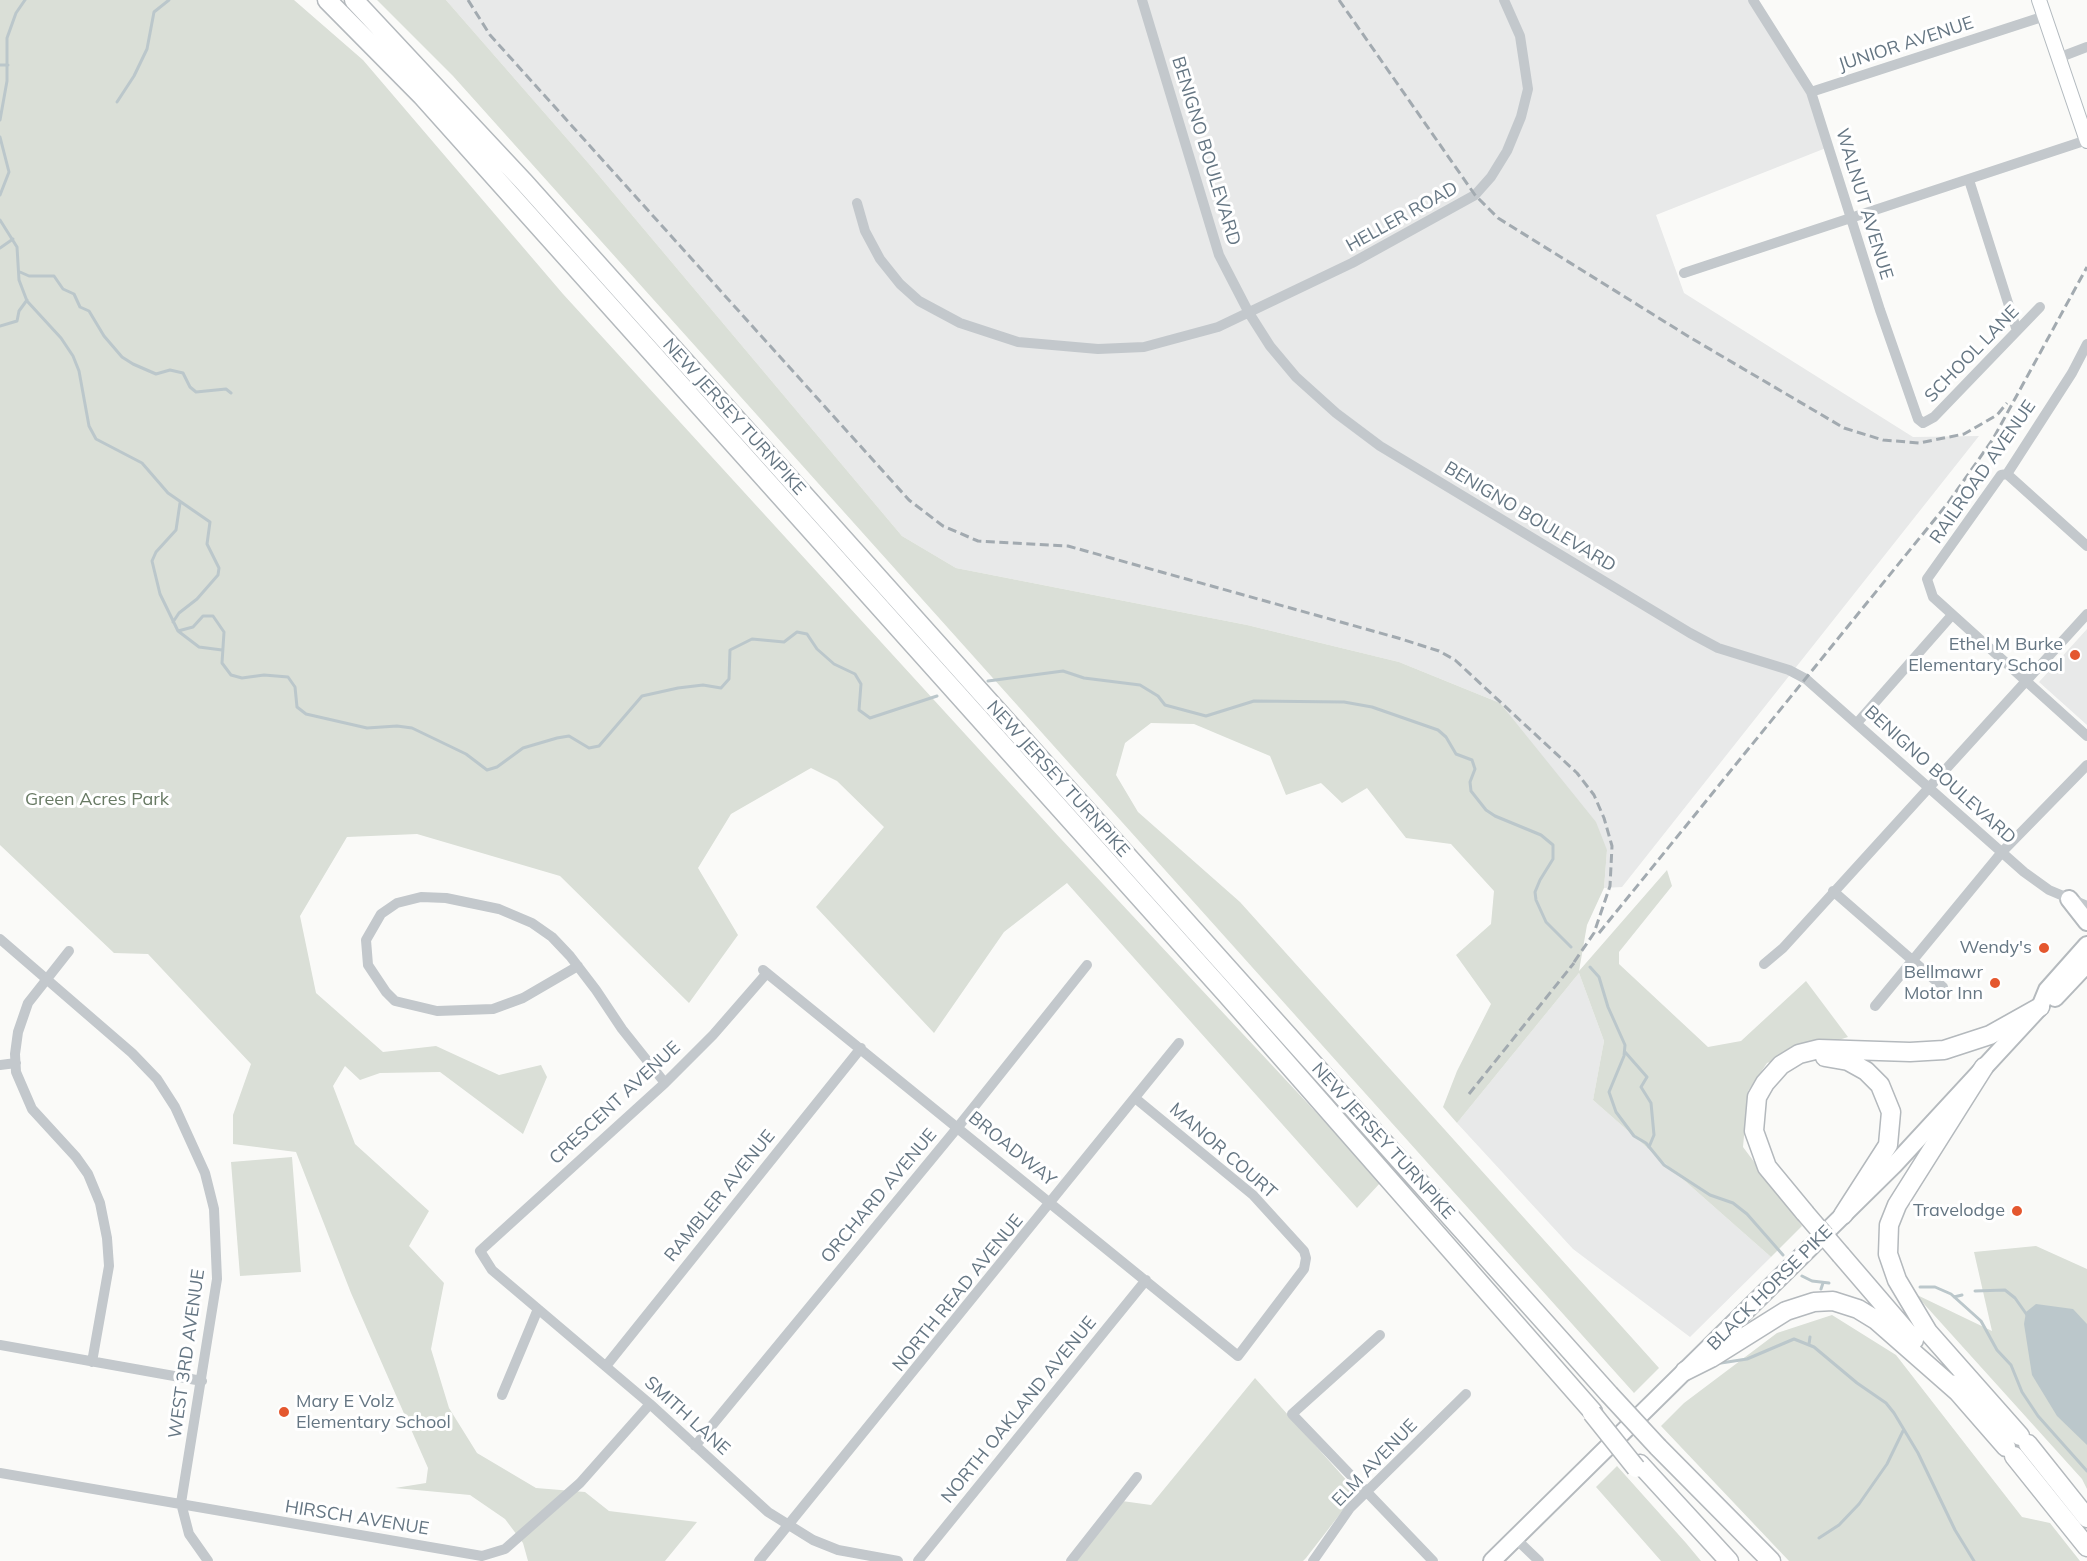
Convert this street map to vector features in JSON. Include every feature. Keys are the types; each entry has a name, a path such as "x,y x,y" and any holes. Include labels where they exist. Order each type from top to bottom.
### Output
{"highway":[{"name":"NEW JERSEY TURNPIKE","path":"327,0 422,96 1406,1197 1638,1466 1729,1561"},
{"name":"NEW JERSEY TURNPIKE","path":"354,0 524,182 1759,1561"},
{"path":"1958,1392 1843,1252 1767,1167 1755,1138 1753,1114 1757,1097 1775,1070 1793,1057 1820,1049 1922,1052 1955,1047 2001,1029 2040,1006"},
{"path":"1808,1211 1769,1154 1763,1136 1763,1107 1774,1083 1793,1067 1818,1058 1839,1058 1858,1065 1880,1085 1889,1103 1892,1124 1891,1136 1882,1155 1844,1215"},
{"path":"1984,1067 1908,1184 1893,1215 1887,1244 1897,1280 1928,1332 1977,1389 2087,1547"},
{"path":"1843,1252 1942,1363 1977,1389"},
{"path":"1685,1371 1711,1358 1786,1311 1814,1302 1833,1301 1858,1309 1876,1320 1958,1392 2017,1446 2087,1518"},
{"path":"1658,1448 1771,1561"},
{"path":"1638,1466 1717,1561"}],"main road":[{"path":"2039,0 2087,141"},
{"path":"2069,899 2087,922"},
{"name":"BLACK HORSE PIKE","path":"1492,1561 1844,1215 2040,1006 2047,990 2087,945"},
{"name":"BLACK HORSE PIKE","path":"2040,1006 2056,998 2087,964"}],"street":[{"name":"BENIGNO BOULEVARD","path":"1142,0 1219,255 1249,313 1270,346 1296,377 1336,413 1380,446 1690,633 1718,648 1789,670 1806,679 2041,885 2087,906"},
{"name":"HELLER ROAD","path":"857,203 865,231 880,259 919,301 960,323 1018,342 1098,349 1144,347 1218,327 1459,206 1475,195 1491,177 1507,151 1521,117 1528,89 1520,36 1504,0"},
{"name":"WALNUT AVENUE","path":"1753,0 1798,67 1811,92 1918,419 1923,423 1926,421"},
{"name":"JUNIOR AVENUE","path":"1811,92 2045,16"},
{"path":"2058,58 2087,47"},
{"path":"1684,273 2087,141"},
{"path":"1969,180 2017,331"},
{"name":"SCHOOL LANE","path":"1926,421 1934,417 2040,307"},
{"name":"RAILROAD AVENUE","path":"1952,615 1933,597 1928,588 1927,579 2001,476 2007,474 2072,373 2087,344"},
{"path":"2007,474 2087,546"},
{"path":"1764,964 1783,948 2087,614"},
{"path":"1857,723 1952,615 2025,683 2087,736"},
{"path":"1875,1006 2002,852 2087,765"},
{"path":"1833,891 1943,987"},
{"path":"578,966 523,998 493,1009 437,1011 395,1000 375,979 365,954 366,940 381,914 397,903 421,897 446,898 499,909 532,923 552,937 578,966 665,1083"},
{"name":"WEST 3RD AVENUE","path":"0,939 132,1053 157,1079 175,1107 206,1173 214,1209 218,1245 216,1288 182,1506 189,1534 208,1561"},
{"path":"69,951 28,1003 18,1032 16,1063 24,1095 32,1109 76,1157 88,1174 100,1203 107,1238 109,1266 92,1362"},
{"name":"ORCHARD AVENUE","path":"695,1446 1087,965"},
{"name":"BROADWAY","path":"765,971 1238,1356"},
{"name":"CRESCENT AVENUE","path":"480,1251 665,1083 713,1035 765,971"},
{"name":"NORTH READ AVENUE","path":"759,1561 1052,1203 1179,1043"},
{"name":"RAMBLER AVENUE","path":"606,1366 861,1048"},
{"path":"0,1065 16,1063"},
{"name":"MANOR COURT","path":"1135,1098 1253,1195 1304,1251 1305,1269 1238,1356"},
{"name":"SMITH LANE","path":"480,1251 492,1270 650,1404 768,1512 788,1527 838,1550 898,1561"},
{"name":"NORTH OAKLAND AVENUE","path":"918,1561 1146,1280"},
{"path":"502,1395 538,1309"},
{"path":"1380,1335 1292,1414 1365,1493 1433,1561"},
{"path":"0,1345 201,1381"},
{"name":"ELM AVENUE","path":"1314,1561 1350,1508 1466,1394"},
{"name":"HIRSCH AVENUE","path":"0,1473 182,1506 491,1557 505,1549 580,1483 650,1404"},
{"path":"1071,1561 1137,1477"},
{"path":"1515,1538 1539,1561"}],"shaded area":[{"path":"446,0 1751,0 1808,81 1826,148 1656,215 1684,293 1913,437 1979,436 1622,887 1604,888 1607,850 1500,703 1399,662 1247,625 956,568 902,536 590,165"},
{"name":"Ethel M Burke Elementary School","path":"2087,629 2087,725 2039,682"},
{"path":"1579,973 1604,1041 1593,1100 1771,1257 1690,1337 1573,1249 1457,1123"},
{"path":"2036,1304 2073,1309 2087,1324 2087,1445 2057,1416 2032,1375 2024,1324 2026,1312"}],"green space":[{"name":"Green Acres Park","path":"0,0 294,0 363,60 563,294 1061,839 1381,1182 1357,1208 1067,883 1004,932 934,1033 816,907 884,827 837,781 811,768 731,814 698,868 738,935 689,1003 560,876 417,834 347,837 300,916 316,993 383,1052 436,1046 499,1075 541,1065 547,1077 523,1134 440,1072 380,1073 360,1080 345,1066 333,1086 355,1144 429,1211 409,1246 444,1283 431,1349 449,1408 477,1453 536,1488 585,1492 609,1511 697,1522 665,1561 528,1561 523,1543 505,1519 470,1495 395,1488 426,1483 428,1468 351,1293 296,1152 233,1144 233,1115 251,1064 148,954 114,953 0,845"},
{"path":"377,0 446,0 590,165 902,536 956,568 1247,625 1399,662 1500,703 1596,822 1607,850 1604,888 1587,925 1579,971 1667,870 1672,886 1619,952 1619,964 1708,1047 1741,1041 1806,981 1848,1037 1767,1063 1748,1091 1743,1147 1802,1226 1771,1257 1593,1100 1604,1041 1579,973 1457,1123 1443,1107 1457,1071 1491,1004 1456,955 1491,924 1494,891 1451,844 1406,838 1367,788 1342,803 1321,783 1286,795 1270,756 1194,724 1151,723 1125,743 1116,775 1138,812 1240,902 1659,1368 1634,1393 453,76"},
{"path":"292,1157 301,1272 240,1276 231,1162"},
{"path":"2036,1246 2087,1269 2087,1489 2082,1479 1915,1294 1992,1331 1974,1252"},
{"path":"1832,1315 1896,1355 2022,1517 2050,1523 2080,1561 1789,1561 1661,1426 1684,1403 1777,1333"},
{"path":"1255,1378 1357,1492 1306,1558 1303,1561 1074,1561 1122,1501 1151,1505"},
{"path":"1617,1466 1701,1561 1661,1561 1596,1487"}],"waterway":[{"path":"0,120 7,81 7,38 16,13 25,0"},
{"path":"117,102 134,76 147,49 154,12 169,0"},
{"path":"0,65 8,65"},
{"path":"0,137 9,172 0,195"},
{"path":"0,220 17,247 19,280 27,301 61,338 73,356 79,371 89,426 96,439 142,463 168,493 210,522 207,544 219,568 218,575 197,599 179,613 173,622"},
{"path":"0,248 13,239"},
{"path":"20,272 29,276 54,276 63,289 74,294 80,307 89,311 104,336 122,357 133,364 156,374 170,370 183,373 190,387 196,392 226,389 231,393"},
{"path":"0,326 17,321 19,311 27,300"},
{"path":"180,503 176,530 156,552 152,561 160,594 178,631 199,647 222,650"},
{"path":"178,631 193,627 203,616 213,616 224,632 222,663 231,675 242,678 264,675 288,677 295,687 297,707 306,714 367,728 397,726 412,728 466,754 487,770 497,767 523,748 557,738 569,736 589,748 599,746 642,696 703,685 721,688 729,679 730,650 752,639 784,642 797,632 807,634 817,649 834,664 855,674 861,684 859,710 870,718 937,696"},
{"path":"988,681 1063,671 1084,678 1140,685 1158,696 1165,705 1206,716 1254,701 1344,702 1372,707 1438,730 1446,737 1456,754 1472,760 1475,769 1470,782 1471,791 1486,810 1541,835 1553,845 1553,859 1535,892 1536,900 1546,922 1571,947"},
{"path":"1590,967 1599,977 1608,1007 1625,1045 1624,1056 1609,1092 1616,1112 1634,1136 1646,1143 1664,1165 1710,1195 1733,1203 1747,1214 1783,1255"},
{"path":"1625,1052 1647,1077 1641,1087 1651,1103 1654,1135 1649,1147"},
{"path":"1802,1276 1812,1281 1829,1283"},
{"path":"1821,1289 1823,1283"},
{"path":"1920,1287 1935,1287 1951,1294 1981,1321 1997,1350 2011,1365 2022,1392 2038,1416 2087,1471"},
{"path":"1975,1291 2005,1290 2015,1298 2027,1315"},
{"path":"1954,1297 1962,1295"},
{"path":"1809,1344 1810,1337"},
{"path":"1721,1363 1747,1359 1794,1339 1814,1347 1857,1383 1886,1403 1918,1453 1955,1530 1974,1561"},
{"path":"1819,1538 1839,1525 1859,1504 1887,1464 1903,1431"}],"railway":[{"path":"468,0 490,35 909,500 943,526 978,541 1068,546 1398,638 1439,651 1455,660 1577,773 1594,795 1604,818 1612,846 1610,886 1594,933 1570,968"},
{"path":"1339,0 1475,195 1498,218 1691,338 1844,428 1883,440 1919,443 1964,434 1997,415 2007,403"},
{"path":"1599,933 1948,503 1993,439 2087,267"},
{"path":"1469,1094 1574,963"}],"place":[{"name":"Ethel M Burke Elementary School","path":"2075,655"},
{"name":"Wendy's","path":"2044,948"},
{"name":"Bellmawr Motor Inn","path":"1995,983"},
{"name":"Travelodge","path":"2017,1211"},
{"name":"Mary E Volz Elementary School","path":"284,1412"}]}
